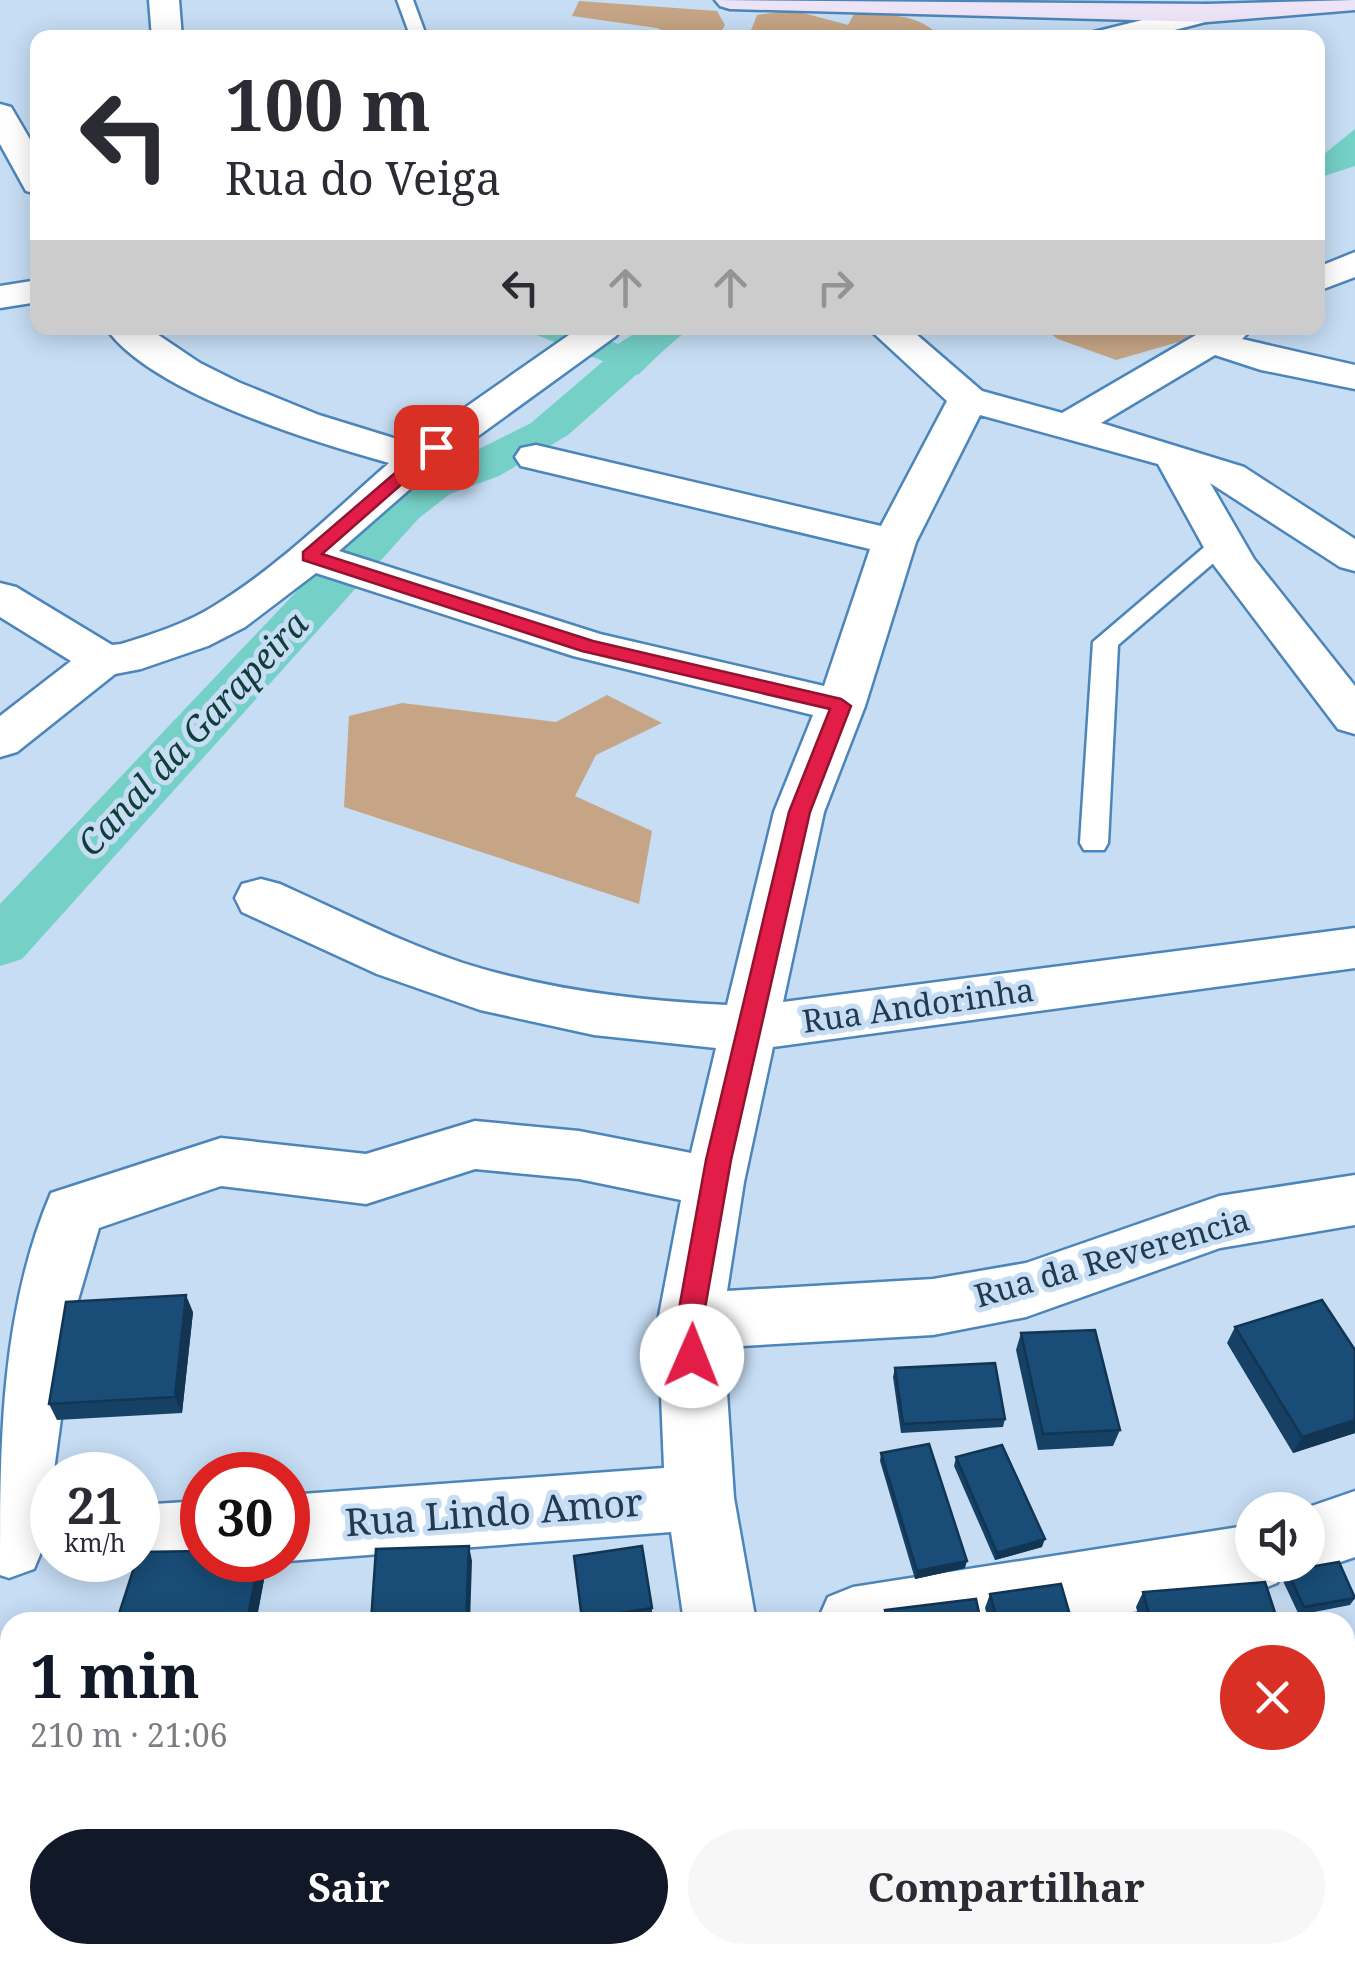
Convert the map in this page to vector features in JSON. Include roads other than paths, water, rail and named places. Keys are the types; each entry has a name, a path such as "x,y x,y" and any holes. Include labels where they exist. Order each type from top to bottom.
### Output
{"main road":[{"path":"734,0 1077,6 1208,14 1354,1"}],"street":[{"path":"164,0 166,30"},
{"path":"1139,30 1208,14"},
{"path":"0,114 30,169"},
{"path":"1325,277 1355,263"},
{"path":"0,297 30,292"},
{"path":"135,335 176,364 291,420 419,460"},
{"path":"0,742 126,656 229,618 309,556 419,460 593,335"},
{"path":"895,335 968,399 1174,456 1230,476 1355,558"},
{"path":"1066,427 1223,335 1261,358 1355,377"},
{"path":"718,1612 700,1498 690,1320 714,1182 799,812 841,706 894,542 968,399"},
{"path":"1174,456 1223,543 1355,718"},
{"path":"536,457 894,542"},
{"path":"309,556 589,646 841,706"},
{"path":"0,596 126,656"},
{"name":"Rua Andorinha","path":"260,898 440,977 537,1005 668,1025 750,1028 1355,948"},
{"path":"20,1545 44,1307 73,1211 221,1162 366,1179 475,1144 579,1155 714,1182"},
{"name":"Rua da Reverencia","path":"690,1320 933,1307 1026,1290 1219,1222 1355,1200"},
{"name":"Rua Lindo Amor","path":"310,1526 700,1498"},
{"path":"1325,1534 1355,1524"},
{"path":"916,1612 1235,1562"}],"lane":[{"path":"405,0 416,30"},
{"path":"1094,843 1106,642 1223,543"}],"waterway":[{"name":"Canal da Garapeira","path":"552,425 660,335"},
{"name":"Canal da Garapeira","path":"0,943 402,508 433,484 482,466 537,435"}]}
